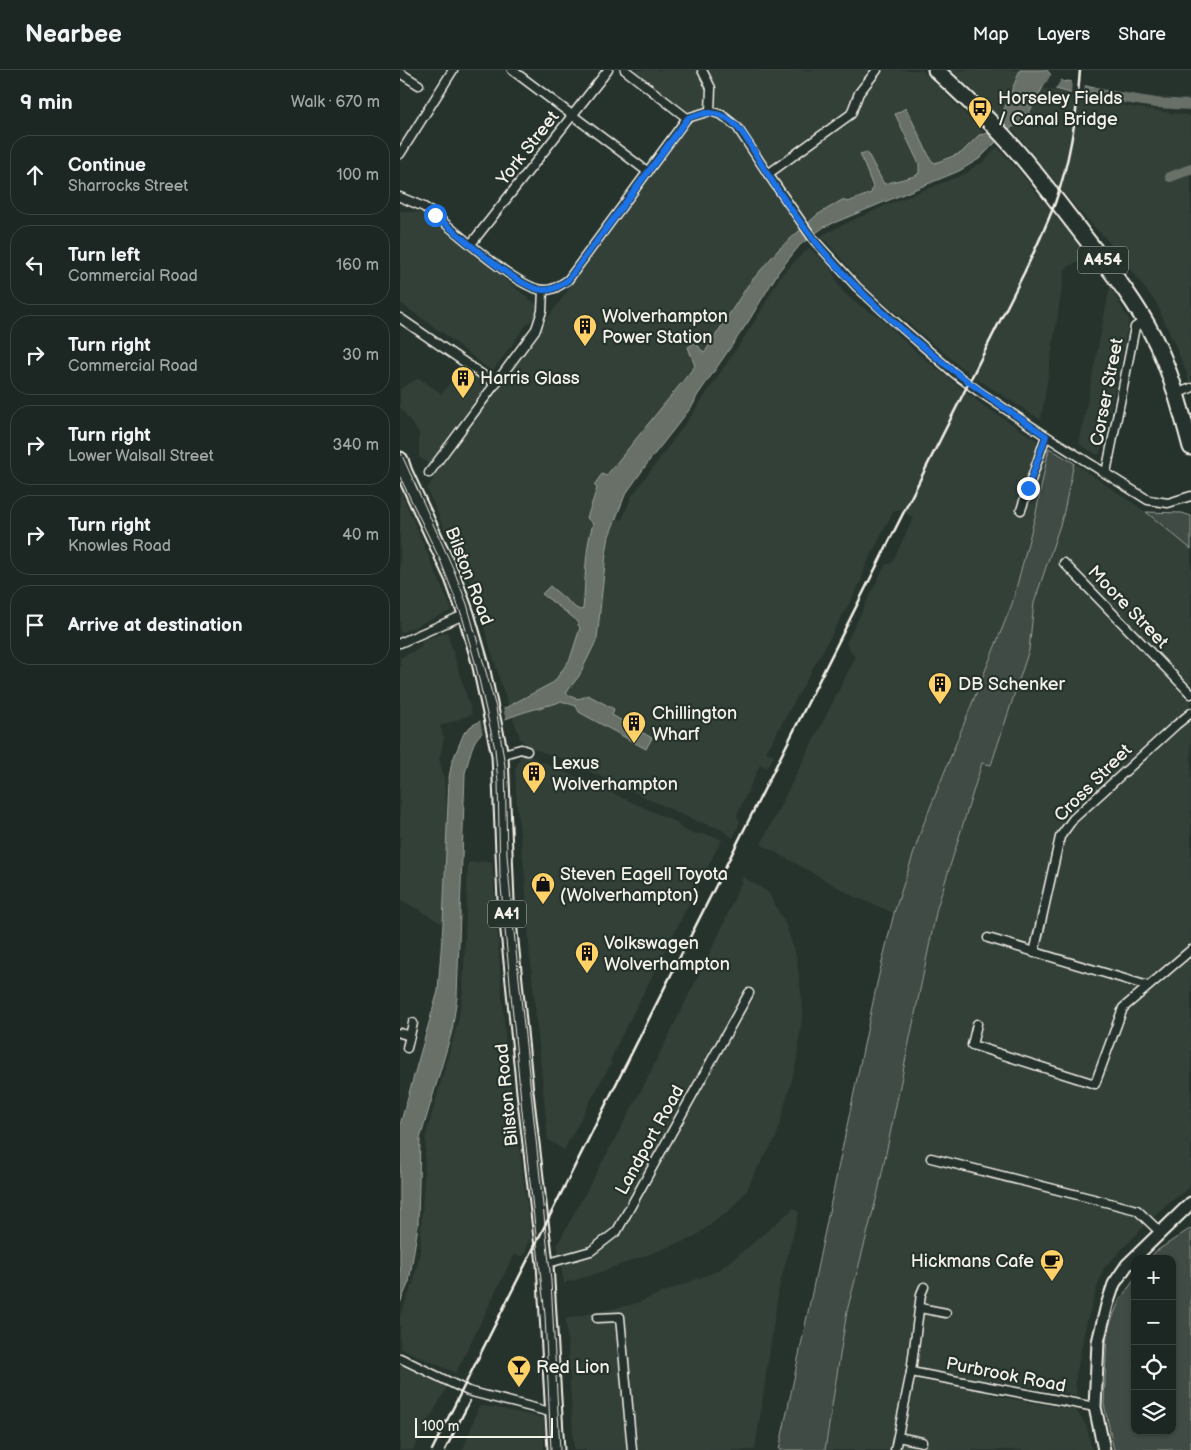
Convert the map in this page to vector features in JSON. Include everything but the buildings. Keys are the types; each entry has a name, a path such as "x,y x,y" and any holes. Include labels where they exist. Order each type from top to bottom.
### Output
{"highway":[{"name":"A454","path":"936,70 994,125 1120,282 1144,321 1164,362 1176,394 1191,447"},
{"name":"Bilston Road","path":"401,466 453,578 466,614 480,662 500,755 503,857 510,951 545,1264 556,1450"}],"street":[{"path":"400,154 453,70"},
{"path":"512,70 648,172"},
{"name":"York Street","path":"471,244 608,70"},
{"path":"625,70 688,118"},
{"path":"702,70 711,88 710,111"},
{"path":"768,174 851,114 859,93 877,70"},
{"path":"400,73 419,85"},
{"path":"401,199 424,207 528,286 542,290 559,286 568,280 688,118 710,111 722,115 737,127 814,240 857,287 954,373 1046,436 1148,500 1168,503 1191,496"},
{"path":"429,473 536,329 542,311 542,290"},
{"path":"400,318 496,384"},
{"name":"Corser Street","path":"1106,473 1135,328 1144,321"},
{"path":"1176,394 1191,388"},
{"path":"1021,510 1046,436"},
{"name":"Moore Street","path":"1064,563 1191,694"},
{"path":"400,642 466,614"},
{"name":"Cross Street","path":"1034,953 1060,837 1073,819 1191,713"},
{"path":"500,755 520,749 527,750"},
{"path":"988,938 1148,986"},
{"path":"978,1024 972,1045 1094,1084 1123,1008 1191,950"},
{"name":"Landport Road","path":"545,1264 592,1251 617,1231 749,993"},
{"path":"407,1048 413,1023"},
{"path":"400,1033 410,1036"},
{"path":"931,1158 1138,1210 1161,1232"},
{"path":"1104,1450 1094,1408 1098,1342 1106,1305 1114,1284 1127,1265 1191,1203"},
{"path":"895,1450 911,1372 924,1287"},
{"path":"920,1308 946,1313"},
{"path":"597,1318 620,1317 632,1450"},
{"path":"400,1358 468,1391 554,1413"},
{"name":"Purbrook Road","path":"911,1372 1094,1408"},
{"path":"898,1437 922,1442"}],"shaded area":[{"path":"629,70 922,70 985,134 979,135 961,153 935,163 931,160 906,109 895,114 919,164 919,173 848,202 841,201 817,215 778,250 748,285 705,352 701,350 695,365 606,476 602,475 594,485 597,488 591,505 622,520 631,497 694,412 755,321 781,275 809,248 829,265 842,291 857,304 881,318 916,352 984,406 1049,448 1036,513 1012,605 922,828 894,913 855,897 761,844 855,658 846,643 885,565 892,563 913,518 900,509 893,512 865,567 862,579 854,595 766,752 775,755 768,767 760,765 737,815 740,822 733,838 721,829 696,821 560,758 528,747 520,738 504,693 467,572 447,535 427,489 434,478 424,469 428,463 419,457 419,433 400,407 400,389 419,378 442,394 463,363 498,390 552,312 692,120"},
{"path":"952,70 1020,70 1000,118"},
{"path":"1020,70 1047,70 1051,75 1065,82 1068,81 1101,90 1107,96 1103,102 1045,86 1025,120 1009,129 979,159 959,171 824,227 800,245 779,271 693,405 625,495 609,536 597,639 579,676 566,693 577,698 588,695 614,709 612,715 652,738 646,749 579,712 576,706 561,701 503,720 485,730 474,743 465,773 457,997 452,1031 420,1139 418,1226 409,1282 400,1303 400,1125 438,991 443,924 449,778 452,762 464,733 471,726 554,682 570,659 580,628 575,619 542,594 550,586 576,608 583,609 587,555 593,524 587,518 597,488 594,485 602,474 606,476 695,366 688,347 696,342 701,350 705,352 748,285 778,250 817,215 842,200 848,202 871,193 873,187 860,154 867,152 884,184 915,176 919,173 919,164 895,114 906,108 931,160 935,163 961,153 979,135 985,134 1000,119"},
{"path":"1045,86 1094,101 1191,116 1191,388 1186,371 1157,304 1108,241 1077,209 1015,132 1009,129 1025,120 1042,87"},
{"path":"997,147 1019,171 1094,264 1076,262 1065,269 1041,420 966,372 966,369 963,369 866,287 821,236 886,205 967,173 975,166 984,162"},
{"path":"400,211 423,213 537,305 538,315 527,324 492,372 444,334 400,303"},
{"path":"1110,286 1129,320 1102,448 1100,454 1097,455 1079,444"},
{"path":"1049,448 1074,463 1063,516 1034,603 1029,650 991,765 982,763 937,908 878,1192 847,1311 825,1450 779,1450 877,983 894,913 922,828 1012,604 1036,513"},
{"path":"1074,463 1146,512 1191,549 1191,1179 1189,1188 1160,1210 1103,1269 1086,1324 1075,1381 1077,1395 991,1380 990,1395 1076,1410 1087,1427 1092,1450 825,1450 847,1311 878,1192 937,908 982,762 991,765 1029,650 1034,603 1063,516"},
{"path":"400,490 452,610 400,633"},
{"path":"1146,512 1182,513 1191,516 1191,549"},
{"path":"447,632 472,714 440,726 444,738 439,758 444,778 447,822 443,924 400,899 400,658 420,648 423,640"},
{"path":"525,754 676,822 681,828 691,833 722,839 620,1039 610,1061 612,1063 564,1150 548,1140 517,807 515,770 521,755"},
{"path":"492,861 506,1047 531,1237 524,1256 514,1254 456,1373 400,1348 400,1315 413,1284 420,1252 426,1135 458,1021 463,992 468,863"},
{"path":"743,877 768,892 786,925 797,959 803,1011 796,1064 776,1138 754,1174 747,1190 731,1209 693,1238 590,1276 564,1283 557,1245 643,1087 721,930"},
{"path":"794,1208 799,1213 779,1287 755,1450 574,1450 566,1319 634,1304 717,1271"},
{"path":"1191,1228 1191,1450 1114,1450 1104,1404 1107,1331 1120,1299 1131,1284 1131,1435 1176,1435 1176,1255 1153,1255"},
{"path":"400,1365 447,1387 413,1450 400,1450"},
{"path":"479,1406 493,1407 544,1418 544,1450 463,1450"}],"pier":[{"path":"1052,73 1062,78 1054,91 1043,88"},
{"path":"1072,80 1085,83 1083,100 1071,96"},
{"path":"503,707 506,722 483,735 480,719"}],"waterway":[{"path":"1094,93 1156,103 1191,105"},
{"path":"1170,177 1191,169"}],"tram line":[{"path":"400,451 453,568 467,604 496,708 505,766 507,855 512,913 551,1281 560,1450"},
{"path":"400,477 441,562 462,616 475,662 495,749 498,782 500,876 522,1111 545,1315 551,1450"}],"railway":[{"path":"432,1450 1032,256 1055,203 1065,171 1075,120 1080,70"},
{"path":"445,1450 470,1401"}],"place":[{"name":"Horseley Fields / Canal Bridge","path":"980,129"},
{"name":"Wolverhampton Power Station","path":"585,347"},
{"name":"Harris Glass","path":"463,399"},
{"name":"DB Schenker","path":"940,705"},
{"name":"Chillington Wharf","path":"634,744"},
{"name":"Lexus Wolverhampton","path":"534,794"},
{"name":"Steven Eagell Toyota (Wolverhampton)","path":"543,905"},
{"name":"Volkswagen Wolverhampton","path":"587,974"},
{"name":"Hickmans Cafe","path":"1052,1282"},
{"name":"Red Lion","path":"519,1388"}],"route":[{"path":"435,215 508,273 528,286 542,290 552,289 568,280 688,118 710,111 722,115 737,127 814,240 857,287 954,373 1046,436 1028,488"}]}
